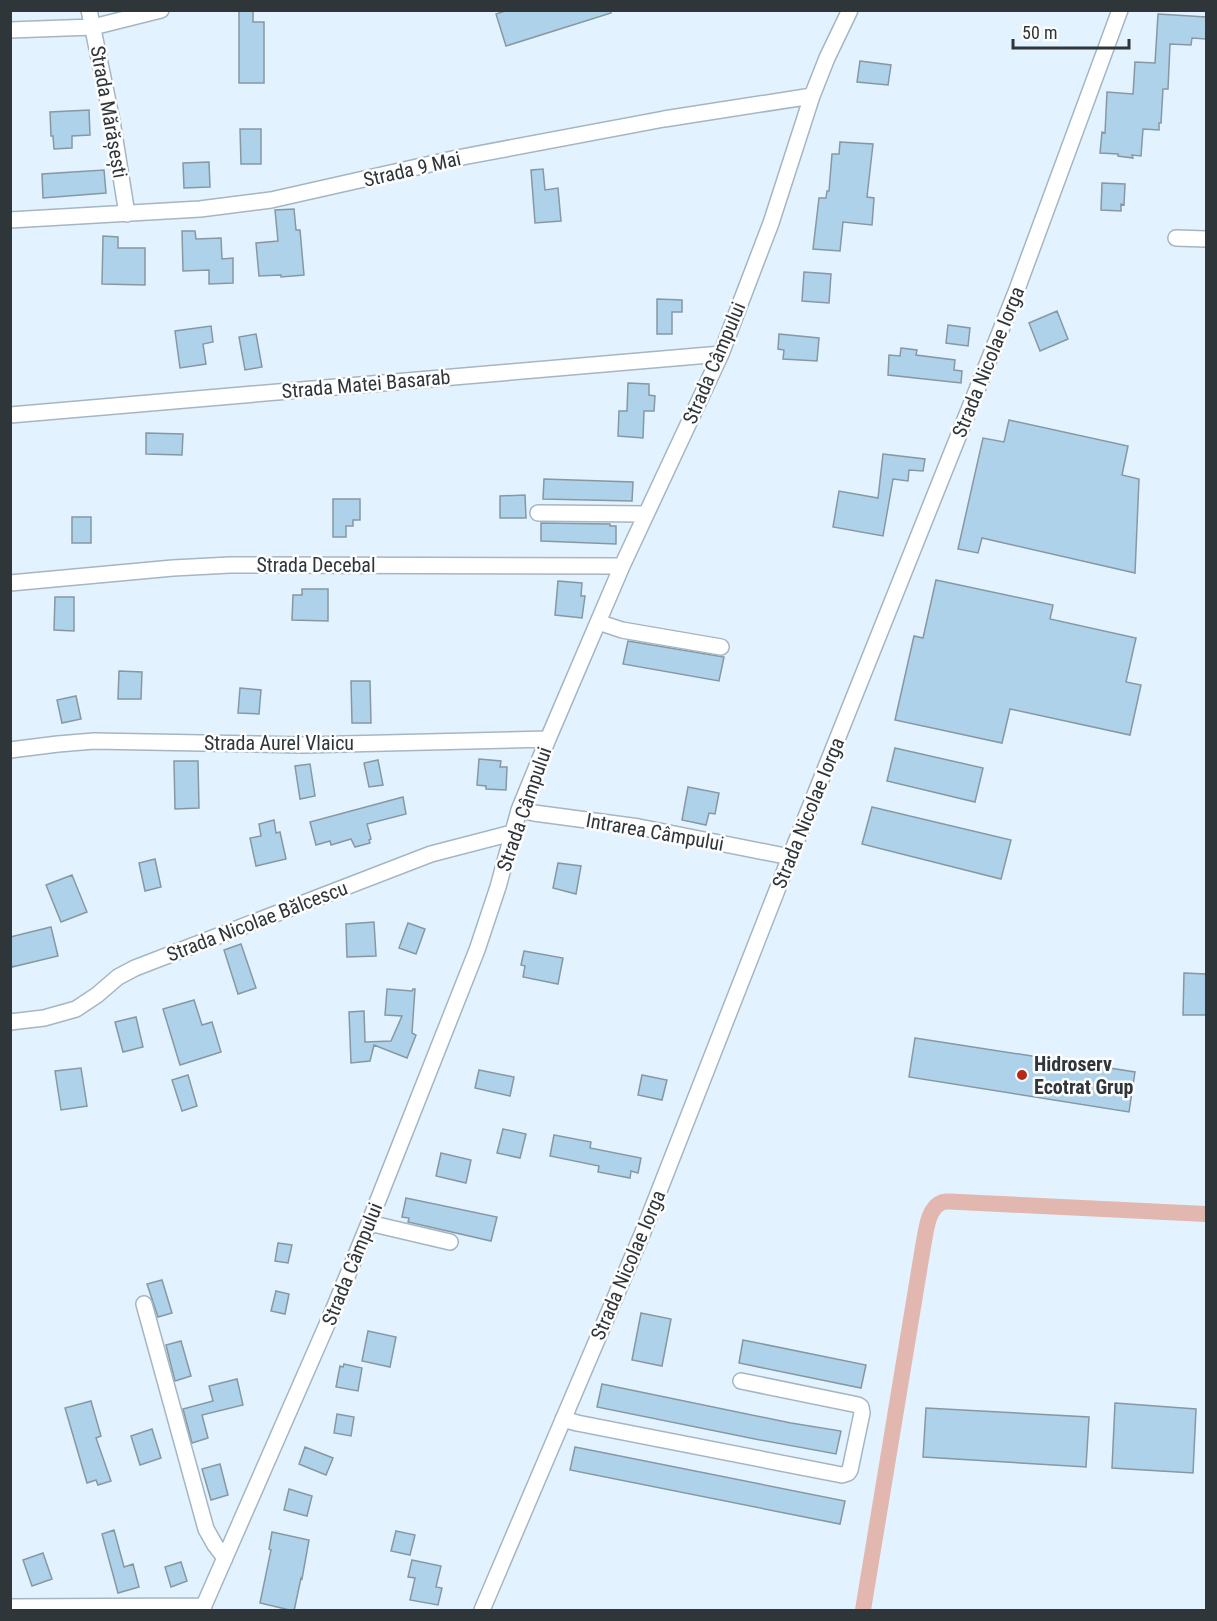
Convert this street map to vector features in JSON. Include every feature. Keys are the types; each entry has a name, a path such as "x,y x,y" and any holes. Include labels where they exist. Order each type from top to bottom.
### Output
{"street":[{"name":"Strada Mărășești","path":"89,10 112,121 127,214"},
{"path":"10,30 93,27 161,10"},
{"name":"Strada Câmpului","path":"203,1608 369,1223 477,950 498,887 519,810 548,739 622,566 721,354 771,223 812,96 850,10"},
{"name":"Strada Nicolae Iorga","path":"482,1611 643,1232 1003,324 1120,10"},
{"name":"Strada 9 Mai","path":"10,220 200,209 271,200 457,158 664,119 812,96"},
{"path":"1176,238 1206,239"},
{"name":"Strada Matei Basarab","path":"10,415 721,354"},
{"path":"538,513 646,514"},
{"name":"Strada Decebal","path":"10,583 230,565 622,566"},
{"path":"598,622 622,630 721,647"},
{"name":"Strada Aurel Vlaicu","path":"10,750 94,741 303,745 548,739"},
{"name":"Intrarea Câmpului","path":"519,810 639,827 790,857"},
{"name":"Strada Nicolae Bălcescu","path":"10,1022 44,1018 76,1009 118,977 135,968 431,854 512,833"},
{"path":"369,1223 450,1242"},
{"path":"144,1304 206,1529 225,1558"},
{"path":"563,1419 843,1475 848,1473 862,1413 861,1407 741,1381"},
{"path":"10,1607 203,1608"}],"building":[{"path":"239,10 253,10 253,22 264,22 264,83 239,83"},
{"path":"508,10 611,10 611,13 506,46 496,14"},
{"path":"1158,14 1206,17 1206,39 1192,38 1191,45 1170,44 1168,89 1163,89 1161,123 1159,123 1159,130 1143,129 1141,156 1132,155 1133,158 1100,153 1102,132 1105,133 1107,92 1133,94 1135,62 1155,63"},
{"path":"860,61 891,65 888,85 857,82"},
{"path":"89,110 90,135 72,136 72,148 54,149 50,112"},
{"path":"240,129 261,129 261,164 241,164"},
{"path":"840,142 873,144 867,197 874,198 872,225 843,222 840,251 813,249 819,198 826,198 827,191 829,191 832,154 839,154"},
{"path":"209,162 210,187 184,188 183,163"},
{"path":"543,169 545,190 558,188 561,221 535,223 531,170"},
{"path":"104,170 106,193 43,198 42,174"},
{"path":"1102,183 1125,184 1124,205 1121,204 1121,211 1101,210"},
{"path":"294,209 296,230 300,230 304,275 259,276 256,243 278,241 275,210"},
{"path":"182,231 195,231 196,239 221,238 222,259 233,258 233,283 209,284 209,270 183,271"},
{"path":"103,236 118,237 118,248 145,248 145,285 102,284"},
{"path":"804,272 831,274 829,303 802,301"},
{"path":"657,299 682,300 682,312 672,312 672,334 657,334"},
{"path":"1057,311 1068,339 1040,351 1029,323"},
{"path":"948,325 970,328 968,346 946,343"},
{"path":"211,326 213,342 203,344 206,364 180,368 175,331"},
{"path":"256,334 262,367 245,370 239,337"},
{"path":"779,334 819,338 817,361 783,359 784,350 778,349"},
{"path":"901,348 917,350 916,355 955,360 954,370 962,371 961,383 888,375 889,355 900,356"},
{"path":"628,383 649,384 649,395 655,396 654,411 644,411 643,438 618,436 619,411 627,411"},
{"path":"1009,420 1128,446 1122,475 1139,479 1135,573 982,538 978,553 958,549 983,438 1004,442"},
{"path":"146,433 183,434 182,455 146,454"},
{"path":"883,454 925,459 923,471 909,470 908,481 893,479 883,536 833,527 839,491 878,498"},
{"path":"544,479 633,482 632,501 543,499"},
{"path":"525,495 526,518 500,518 500,496"},
{"path":"333,499 360,499 360,520 353,520 353,526 346,526 346,537 333,537"},
{"path":"72,517 91,517 91,543 72,543"},
{"path":"541,523 610,524 610,526 616,526 616,544 541,541"},
{"path":"936,580 1053,605 1050,619 1136,638 1126,682 1141,685 1130,735 1010,709 1002,743 895,720 914,636 923,638"},
{"path":"558,581 582,583 581,596 585,596 582,618 555,615"},
{"path":"302,589 328,589 328,621 292,620 293,595 302,595"},
{"path":"55,597 74,597 74,631 54,630"},
{"path":"628,641 724,657 719,681 623,664"},
{"path":"119,671 142,672 141,699 118,699"},
{"path":"351,681 370,681 371,723 352,723"},
{"path":"240,688 261,690 259,714 238,713"},
{"path":"76,696 81,719 62,723 57,700"},
{"path":"895,748 983,768 975,802 887,781"},
{"path":"479,759 501,761 500,767 507,767 506,790 486,789 486,786 477,785"},
{"path":"378,760 383,785 369,787 364,763"},
{"path":"174,761 198,761 199,808 175,809"},
{"path":"310,764 315,796 300,799 295,766"},
{"path":"688,787 719,793 715,814 709,813 706,825 682,820"},
{"path":"403,797 406,814 367,824 370,843 355,847 351,839 331,845 330,841 316,845 310,822"},
{"path":"872,807 1011,840 1001,879 862,844"},
{"path":"274,820 276,833 280,832 286,859 256,866 250,838 261,836 259,824"},
{"path":"155,859 161,887 145,891 139,863"},
{"path":"558,863 581,866 576,894 553,888"},
{"path":"72,875 87,912 61,922 46,885"},
{"path":"374,922 376,956 347,957 346,924"},
{"path":"408,923 425,929 416,954 399,948"},
{"path":"51,927 58,956 12,967 10,937"},
{"path":"241,944 256,988 238,994 224,950"},
{"path":"524,951 563,958 558,984 523,977 525,966 521,965"},
{"path":"1184,973 1206,974 1206,1015 1183,1015"},
{"path":"387,989 412,991 415,989 412,1033 416,1035 407,1058 374,1045 370,1061 351,1063 349,1012 364,1011 365,1042 391,1041 402,1016 385,1015"},
{"path":"194,1000 202,1025 212,1022 221,1052 180,1065 163,1009"},
{"path":"136,1017 143,1047 123,1052 115,1022"},
{"name":"Hidroserv Ecotrat Grup","path":"915,1038 1135,1072 1129,1112 909,1077"},
{"path":"81,1068 87,1106 61,1110 55,1071"},
{"path":"479,1070 514,1077 510,1096 475,1088"},
{"path":"188,1075 197,1106 182,1111 172,1080"},
{"path":"642,1075 667,1080 662,1100 638,1095"},
{"path":"503,1129 526,1134 520,1158 497,1153"},
{"path":"554,1135 591,1142 590,1148 641,1158 638,1173 631,1171 630,1178 598,1172 599,1166 550,1156"},
{"path":"441,1153 471,1160 466,1183 436,1176"},
{"path":"406,1198 497,1217 491,1241 408,1222 409,1218 402,1217"},
{"path":"278,1243 292,1245 288,1263 275,1261"},
{"path":"162,1280 172,1313 158,1317 147,1284"},
{"path":"276,1291 289,1294 285,1314 271,1311"},
{"path":"641,1313 671,1319 662,1366 632,1360"},
{"path":"368,1331 396,1337 390,1367 362,1361"},
{"path":"743,1340 866,1365 861,1388 739,1363"},
{"path":"181,1341 191,1376 175,1381 166,1345"},
{"path":"344,1364 362,1368 358,1391 336,1387 340,1366 343,1367"},
{"path":"237,1379 243,1405 202,1415 208,1438 192,1443 183,1409 213,1401 209,1386"},
{"path":"602,1384 841,1431 836,1454 597,1407"},
{"path":"91,1401 101,1436 96,1438 111,1481 98,1485 96,1480 87,1483 65,1408"},
{"path":"1115,1403 1196,1409 1193,1473 1112,1468"},
{"path":"926,1408 1089,1417 1086,1467 923,1457"},
{"path":"337,1414 354,1417 351,1436 334,1433"},
{"path":"152,1429 161,1458 140,1465 131,1436"},
{"path":"305,1447 333,1458 326,1475 299,1464"},
{"path":"575,1447 845,1501 840,1524 570,1470"},
{"path":"220,1464 228,1495 211,1500 202,1469"},
{"path":"289,1489 312,1496 307,1516 284,1510"},
{"path":"114,1530 124,1567 133,1564 139,1587 118,1593 102,1534"},
{"path":"396,1531 415,1535 410,1555 391,1551"},
{"path":"272,1532 309,1540 294,1611 260,1603 271,1550 269,1549"},
{"path":"43,1553 52,1579 32,1586 23,1560"},
{"path":"412,1560 441,1566 436,1587 442,1588 438,1605 410,1600 415,1578 408,1577"},
{"path":"181,1562 187,1581 171,1587 165,1567"}],"waterway":[{"path":"863,1610 925,1235 930,1215 934,1209 943,1202 949,1202 1206,1214"}],"place":[{"name":"Hidroserv Ecotrat Grup","path":"1022,1075"}]}
